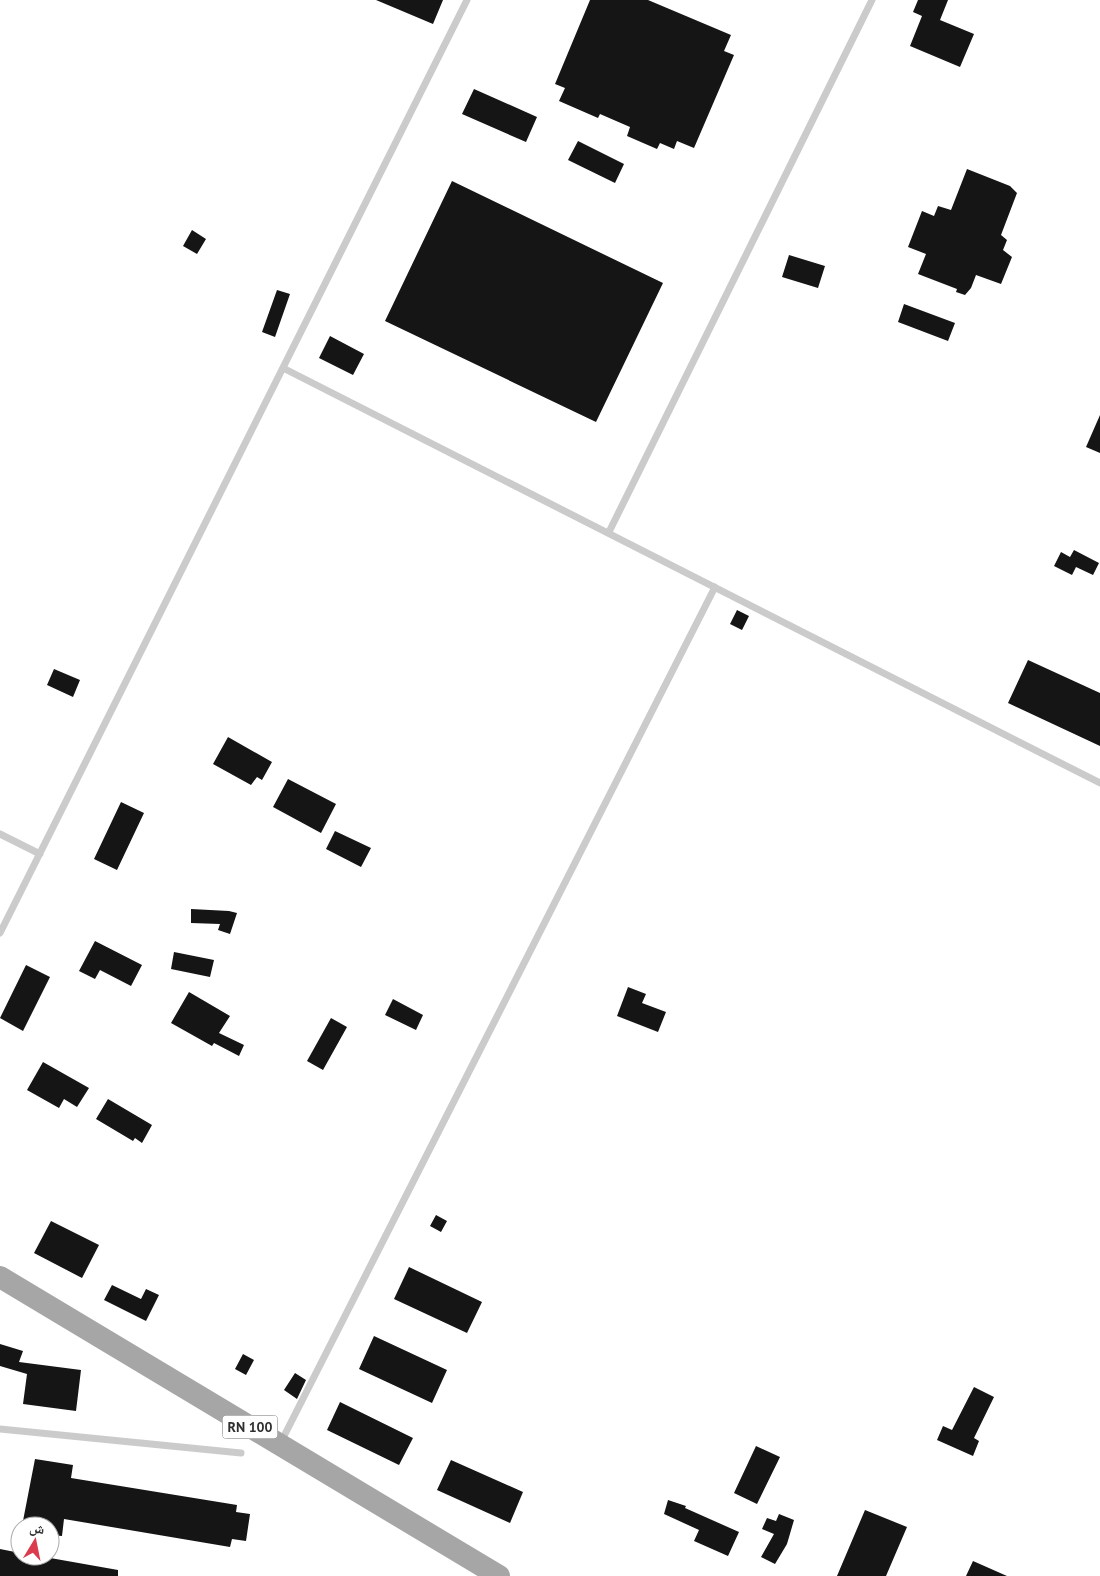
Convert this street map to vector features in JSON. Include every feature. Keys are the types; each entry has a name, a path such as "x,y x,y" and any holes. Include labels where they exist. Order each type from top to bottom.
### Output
{"main road":[{"name":"RN 100","path":"0,1277 499,1576"}],"lane":[{"path":"0,933 467,0"},
{"path":"609,532 872,0"},
{"path":"282,368 609,532 1100,783"},
{"path":"280,1445 715,587"},
{"path":"0,834 40,854"},
{"path":"0,1429 241,1453"}],"building":[{"path":"376,0 443,0 433,24"},
{"path":"590,0 648,0 731,35 724,51 734,55 694,148 677,141 674,149 660,143 657,149 627,136 630,127 600,114 598,118 559,101 565,88 555,84"},
{"path":"918,0 948,0 940,20 974,34 960,67 910,46 922,16 913,12"},
{"path":"474,89 537,117 526,142 462,114"},
{"path":"578,141 624,164 615,183 568,160"},
{"path":"967,169 1010,186 1017,193 1001,235 1007,240 1003,250 1012,257 1001,284 976,275 971,288 965,295 956,292 957,289 918,274 926,254 908,247 922,211 934,216 938,206 951,210"},
{"path":"452,181 663,283 596,422 385,321"},
{"path":"192,230 206,239 197,254 183,246"},
{"path":"789,255 825,266 818,288 782,277"},
{"path":"277,290 290,294 275,337 262,332"},
{"path":"904,304 955,323 948,341 898,322"},
{"path":"330,336 364,354 353,375 319,358"},
{"path":"1100,415 1100,453 1086,447"},
{"path":"1074,550 1099,563 1093,575 1076,567 1072,575 1054,566 1061,552 1070,557"},
{"path":"737,610 749,616 742,630 730,624"},
{"path":"1028,660 1100,693 1100,746 1008,703"},
{"path":"54,669 80,680 73,697 47,685"},
{"path":"228,737 272,762 262,780 257,777 251,785 213,764"},
{"path":"288,779 336,804 321,833 273,807"},
{"path":"121,802 144,813 117,870 94,859"},
{"path":"335,831 371,848 361,867 326,849"},
{"path":"191,909 237,913 230,934 218,930 220,924 191,923"},
{"path":"95,941 142,965 131,986 100,970 95,979 79,971"},
{"path":"174,952 214,960 210,977 171,969"},
{"path":"26,965 50,977 23,1031 0,1018"},
{"path":"628,987 646,994 642,1003 666,1012 658,1032 617,1016"},
{"path":"189,992 230,1016 219,1033 244,1045 239,1056 214,1043 212,1046 171,1023"},
{"path":"393,999 423,1015 416,1030 385,1015"},
{"path":"331,1018 347,1027 323,1070 307,1061"},
{"path":"43,1062 89,1088 77,1107 64,1099 59,1108 27,1090"},
{"path":"108,1099 152,1125 142,1143 135,1138 133,1141 96,1119"},
{"path":"436,1215 447,1221 441,1232 430,1226"},
{"path":"51,1221 99,1245 82,1278 34,1253"},
{"path":"409,1267 482,1302 467,1333 394,1299"},
{"path":"112,1285 141,1299 146,1289 159,1295 146,1321 104,1300"},
{"path":"374,1336 447,1370 432,1403 359,1369"},
{"path":"0,1344 23,1351 19,1362 81,1370 76,1411 23,1404 27,1374 0,1366"},
{"path":"243,1354 254,1360 246,1375 235,1369"},
{"path":"295,1373 306,1380 297,1399 284,1390"},
{"path":"974,1387 994,1397 974,1438 979,1441 973,1456 937,1440 943,1426 952,1430"},
{"path":"340,1402 413,1438 399,1465 327,1430"},
{"path":"756,1446 780,1457 757,1504 734,1493"},
{"path":"35,1459 73,1465 71,1478 237,1505 236,1512 250,1514 246,1541 232,1539 230,1547 64,1519 62,1536 60,1536 60,1516 24,1516"},
{"path":"451,1460 523,1492 510,1523 437,1490"},
{"path":"668,1500 686,1506 685,1508 739,1532 728,1556 694,1541 699,1530 664,1514"},
{"path":"865,1510 907,1527 886,1576 837,1576"},
{"path":"779,1514 794,1520 787,1544 775,1564 761,1557 774,1534 762,1529 767,1518 776,1521"},
{"path":"0,1549 10,1551 10,1566 60,1566 60,1560 118,1570 118,1576 0,1576"},
{"path":"973,1561 1007,1576 966,1576"}]}
